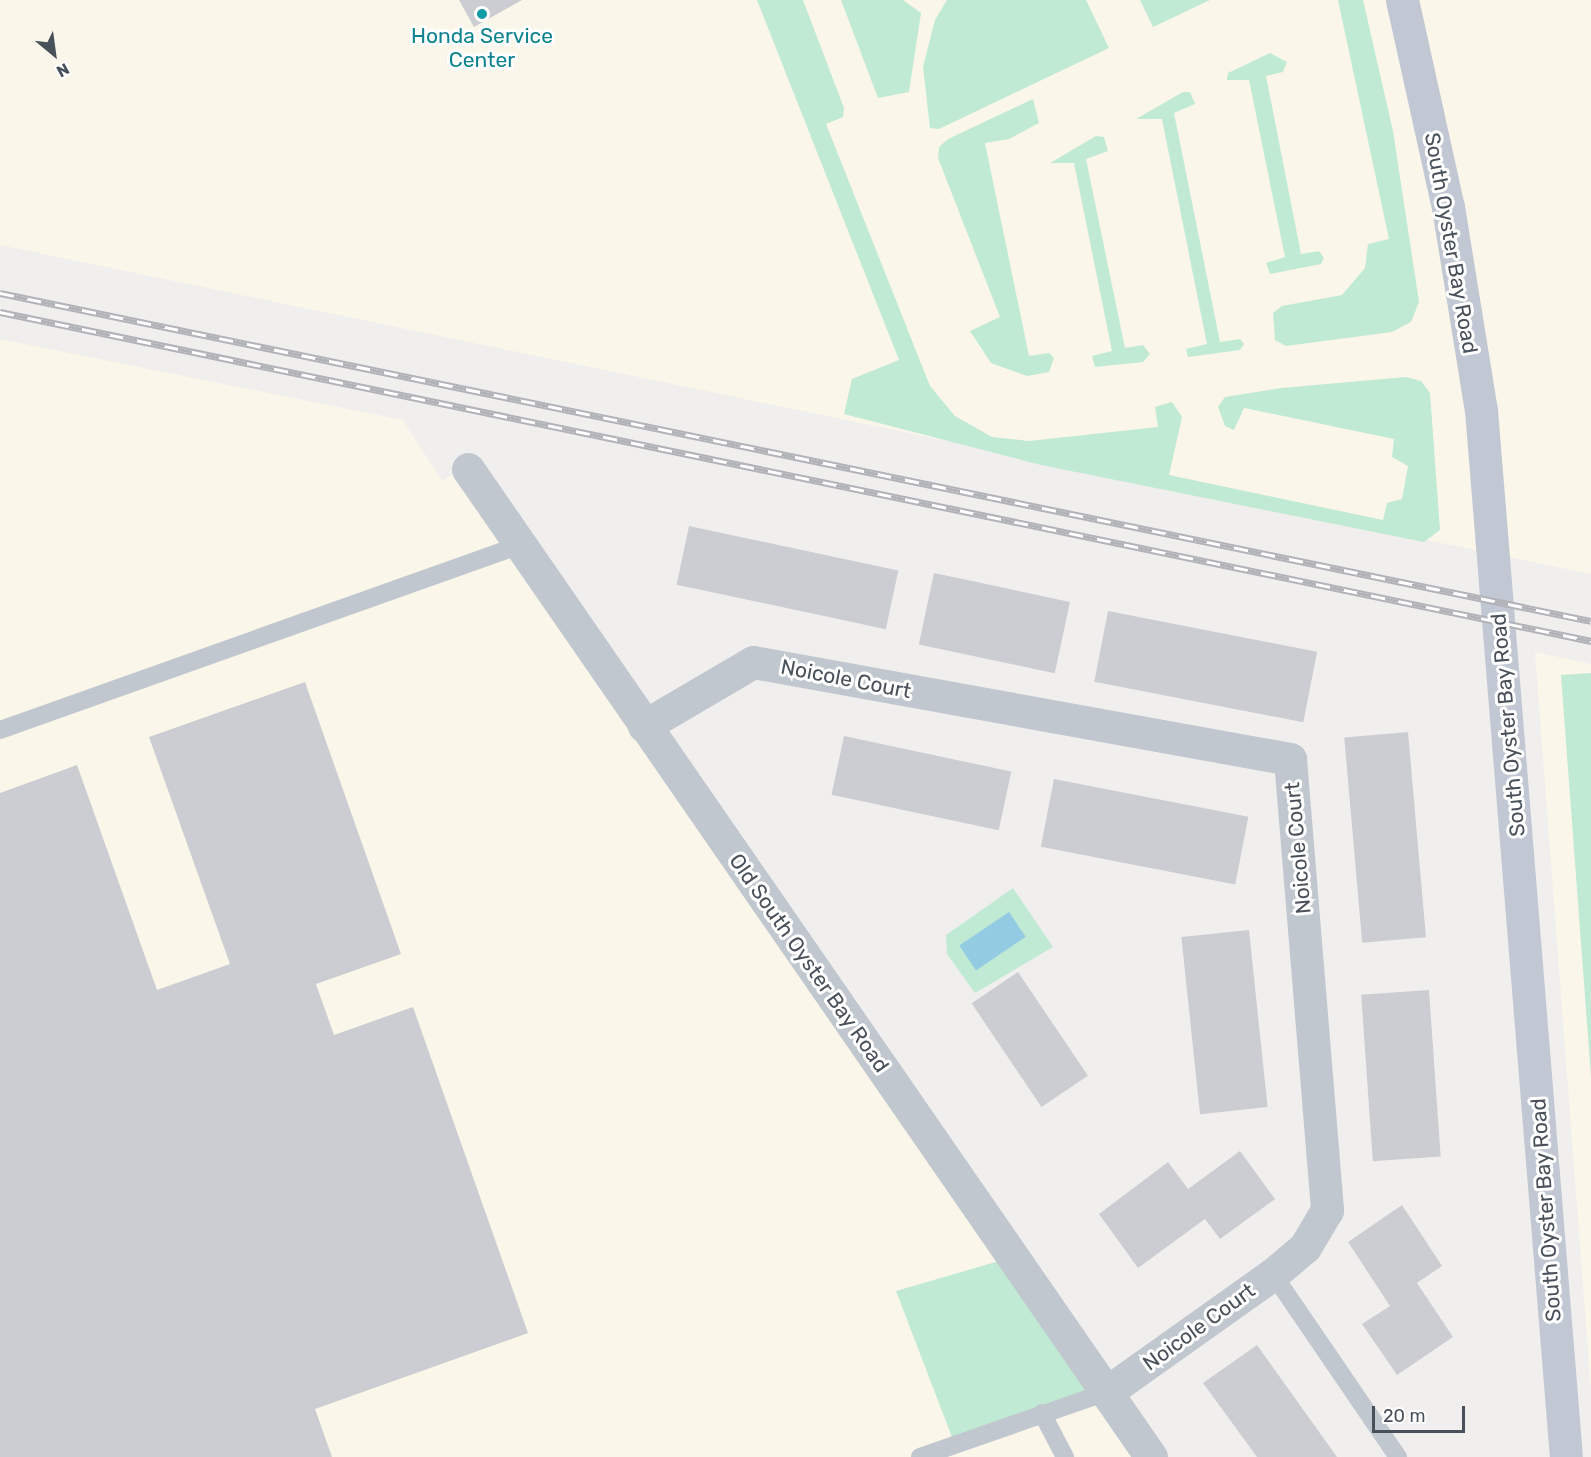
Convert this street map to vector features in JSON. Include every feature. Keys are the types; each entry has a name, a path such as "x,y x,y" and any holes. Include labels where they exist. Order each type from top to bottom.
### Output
{"main road":[{"name":"South Oyster Bay Road","path":"1402,0 1448,207 1482,422 1566,1457"}],"street":[{"name":"Old South Oyster Bay Road","path":"468,470 1151,1457"},
{"name":"Noicole Court","path":"644,726 753,662 1290,759 1327,1210 1305,1248 1273,1274 1107,1392"}],"lane":[{"path":"0,730 520,545"},
{"path":"1273,1274 1398,1457"},
{"path":"920,1457 1107,1392"},
{"path":"1042,1413 1065,1457"}],"shaded area":[{"path":"0,0 1591,0 1591,574 0,245"},
{"path":"0,339 403,420 442,481 475,461 1162,1457 0,1457"},
{"path":"1535,652 1591,664 1591,1390"}],"green space":[{"path":"757,0 803,0 844,108 843,117 826,124 930,386 955,416 992,437 1029,441 1158,427 1155,407 1172,402 1182,417 1169,475 1383,520 1387,503 1402,499 1408,466 1392,457 1394,439 1244,408 1234,430 1225,426 1218,407 1225,397 1281,388 1406,377 1421,381 1430,393 1440,530 1424,542 1041,465 844,414 852,379 899,360"},
{"path":"841,0 903,0 921,13 909,92 878,98"},
{"path":"947,0 1086,0 1109,48 939,129 930,128 923,67 935,20"},
{"path":"1140,0 1210,0 1153,27"},
{"path":"1338,0 1363,0 1393,131 1419,302 1411,322 1392,332 1286,346 1275,340 1273,313 1282,306 1342,295 1365,268 1368,244 1389,239"},
{"path":"1270,53 1287,62 1283,72 1266,76 1301,254 1319,251 1324,258 1321,264 1270,274 1266,263 1285,257 1249,80 1227,80 1228,73"},
{"path":"1183,92 1190,92 1195,104 1174,113 1220,342 1240,339 1244,344 1240,350 1188,357 1186,349 1207,344 1162,119 1136,119"},
{"path":"1033,99 1039,123 1009,139 985,143 1029,356 1049,353 1054,358 1049,372 1027,376 991,363 970,331 1000,317 938,158 939,147 948,139"},
{"path":"1096,136 1104,137 1108,151 1086,159 1125,348 1143,345 1150,354 1143,362 1095,367 1092,356 1112,351 1074,163 1050,163"},
{"path":"1591,673 1591,1077 1561,675"},
{"path":"1013,888 1053,947 975,993 947,954 946,935"},
{"path":"1013,1257 1107,1392 955,1445 896,1291"}],"water":[{"path":"1009,912 1026,937 976,970 959,946"}],"building":[{"name":"Honda Service Center","path":"459,0 522,0 474,27"},
{"path":"689,526 898,570 886,629 677,585"},
{"path":"934,573 1070,602 1055,673 919,644"},
{"path":"1108,611 1317,652 1303,722 1094,682"},
{"path":"305,682 401,954 316,984 334,1035 413,1007 528,1333 315,1409 332,1457 0,1457 0,793 77,765 157,990 230,964 149,737"},
{"path":"1408,732 1426,937 1362,943 1344,738"},
{"path":"844,736 1011,772 999,830 832,795"},
{"path":"1054,779 1248,817 1235,885 1041,847"},
{"path":"1249,930 1268,1107 1200,1114 1181,937"},
{"path":"1018,972 1088,1076 1041,1107 972,1003"},
{"path":"1429,990 1441,1157 1373,1161 1361,995"},
{"path":"1240,1151 1275,1199 1220,1239 1205,1219 1138,1268 1099,1214 1168,1162 1188,1189"},
{"path":"1402,1205 1442,1266 1417,1283 1453,1337 1397,1375 1362,1324 1390,1306 1348,1242"},
{"path":"1257,1345 1337,1457 1257,1457 1203,1383"}],"railway":[{"path":"0,293 1591,621"},
{"path":"0,312 1591,641"}],"place":[{"name":"Honda Service Center","path":"482,14"}]}
